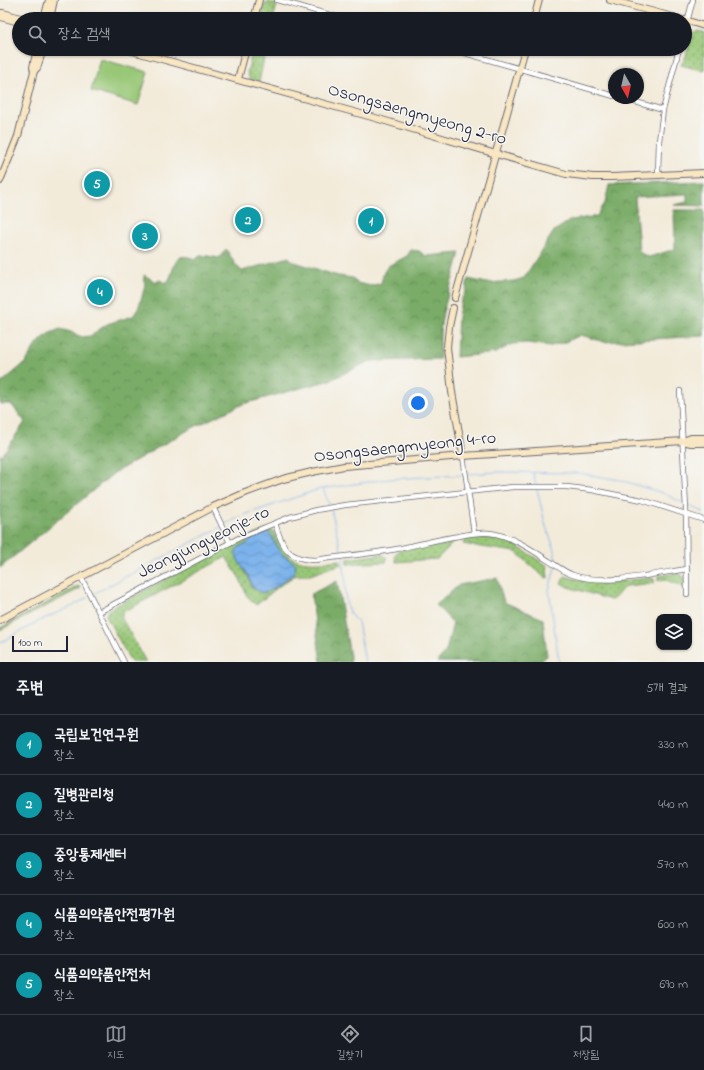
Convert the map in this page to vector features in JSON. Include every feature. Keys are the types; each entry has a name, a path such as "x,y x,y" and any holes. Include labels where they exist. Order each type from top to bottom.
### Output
{"street":[{"path":"46,12 49,0"},
{"path":"51,12 54,0"},
{"path":"256,12 259,0"},
{"path":"276,0 319,12"},
{"path":"536,12 539,0"},
{"path":"610,0 654,12"},
{"path":"689,12 693,0"},
{"path":"0,14 3,13 12,16"},
{"path":"0,14 1,17 12,20"},
{"path":"692,23 704,26"},
{"path":"0,181 18,136 34,70 33,68 36,56"},
{"path":"34,70 37,68 41,56"},
{"name":"Osongsaengmyeong 2-ro","path":"151,56 372,117 552,170 580,176 612,177 704,173"},
{"path":"238,79 244,56"},
{"path":"476,56 608,94"},
{"path":"455,298 523,56"},
{"path":"658,175 659,141 663,110 678,56"},
{"path":"642,104 663,110"},
{"path":"453,308 447,347 452,392 464,460 474,533"},
{"path":"680,391 686,511 687,594"},
{"path":"683,441 691,438 704,438"},
{"path":"683,441 690,444 704,443"},
{"name":"Osongsaengmyeong 4-ro","path":"0,620 245,493 283,479 344,466 464,460 683,441"},
{"path":"468,489 542,487 592,490 619,494 686,511 704,520"},
{"name":"Jeongjungyeonje-ro","path":"98,610 229,541 290,517 324,508 468,489"},
{"path":"214,509 229,541"},
{"path":"275,523 284,547 296,557 304,560 335,558 395,549 474,533 489,533 512,539 573,575 598,580 687,569"},
{"path":"81,577 124,662"}],"green space":[{"path":"269,2 277,5 275,12 262,12 264,5"},
{"path":"697,31 704,32 704,71 681,65 686,56 692,56 692,33"},
{"path":"251,56 265,56 259,82 250,80 247,73"},
{"path":"100,59 148,72 138,105 91,91"},
{"path":"704,181 704,206 674,205 687,202 687,194 635,197 639,251 645,256 649,257 675,249 674,210 704,210 704,336 604,342 581,335 551,346 527,343 512,344 496,353 456,357 458,317 461,300 466,291 468,279 487,283 514,281 524,278 554,231 571,220 597,216 605,203 609,185"},
{"path":"226,249 235,264 242,271 289,257 292,261 338,276 353,278 357,283 371,286 381,283 384,272 388,266 407,256 411,250 419,251 426,256 460,253 443,312 440,331 440,359 370,361 330,380 243,404 190,429 114,473 0,568 0,455 3,454 25,422 11,404 0,404 0,384 26,362 35,346 48,334 60,329 82,337 90,336 107,324 133,316 138,309 143,293 145,284 144,275 156,282 160,280 165,283 169,280 179,258 188,257 195,259 202,255 219,258"},
{"path":"268,529 274,532 285,552 300,561 318,562 340,560 341,564 310,575 294,576 256,605 247,596 240,579 226,557 123,612 121,617 146,662 131,662 106,616 108,610 222,549","holes":["261,536 272,538 282,554 296,566 294,574 283,580 273,589 252,587 248,576 237,559 240,546 248,544 252,538 259,538"]},
{"path":"477,537 502,539 512,543 548,566 548,578 543,576 516,552 463,544 466,539"},
{"path":"457,539 437,559 396,562 395,556 398,551"},
{"path":"383,554 387,558 386,562 347,564 347,559"},
{"path":"678,573 684,577 684,588 664,579 658,581 658,576"},
{"path":"565,576 597,582 651,578 654,579 654,583 626,586 611,600 568,587 561,583"},
{"path":"497,578 504,602 543,619 547,656 539,662 437,662 446,651 453,623 436,605 459,585"},
{"path":"337,581 351,662 321,662 311,594"},
{"path":"78,586 81,588 0,630 0,628"}],"water":[{"path":"269,532 280,551 296,564 294,574 274,588 262,593 252,587 248,575 236,553 239,547 246,545 252,538"}],"waterway":[{"path":"468,474 498,472 578,473 620,480 663,493 683,503"},
{"path":"533,473 536,485"},
{"path":"223,525 244,515 320,489 389,479 464,475"},
{"path":"323,489 330,506"},
{"path":"537,489 546,527 555,550 555,563"},
{"path":"688,506 704,512"},
{"path":"331,509 342,555"},
{"path":"93,594 221,527"},
{"path":"343,558 347,606 349,612 358,622 365,662"},
{"path":"555,568 549,590 559,662"},
{"path":"0,643 39,621 73,606 88,597"}],"place":[{"name":"식품의약품안전처","path":"97,184"},
{"name":"질병관리청","path":"248,220"},
{"name":"국립보건연구원","path":"371,221"},
{"name":"중앙통제센터","path":"145,236"},
{"name":"식품의약품안전평가원","path":"100,292"}]}
